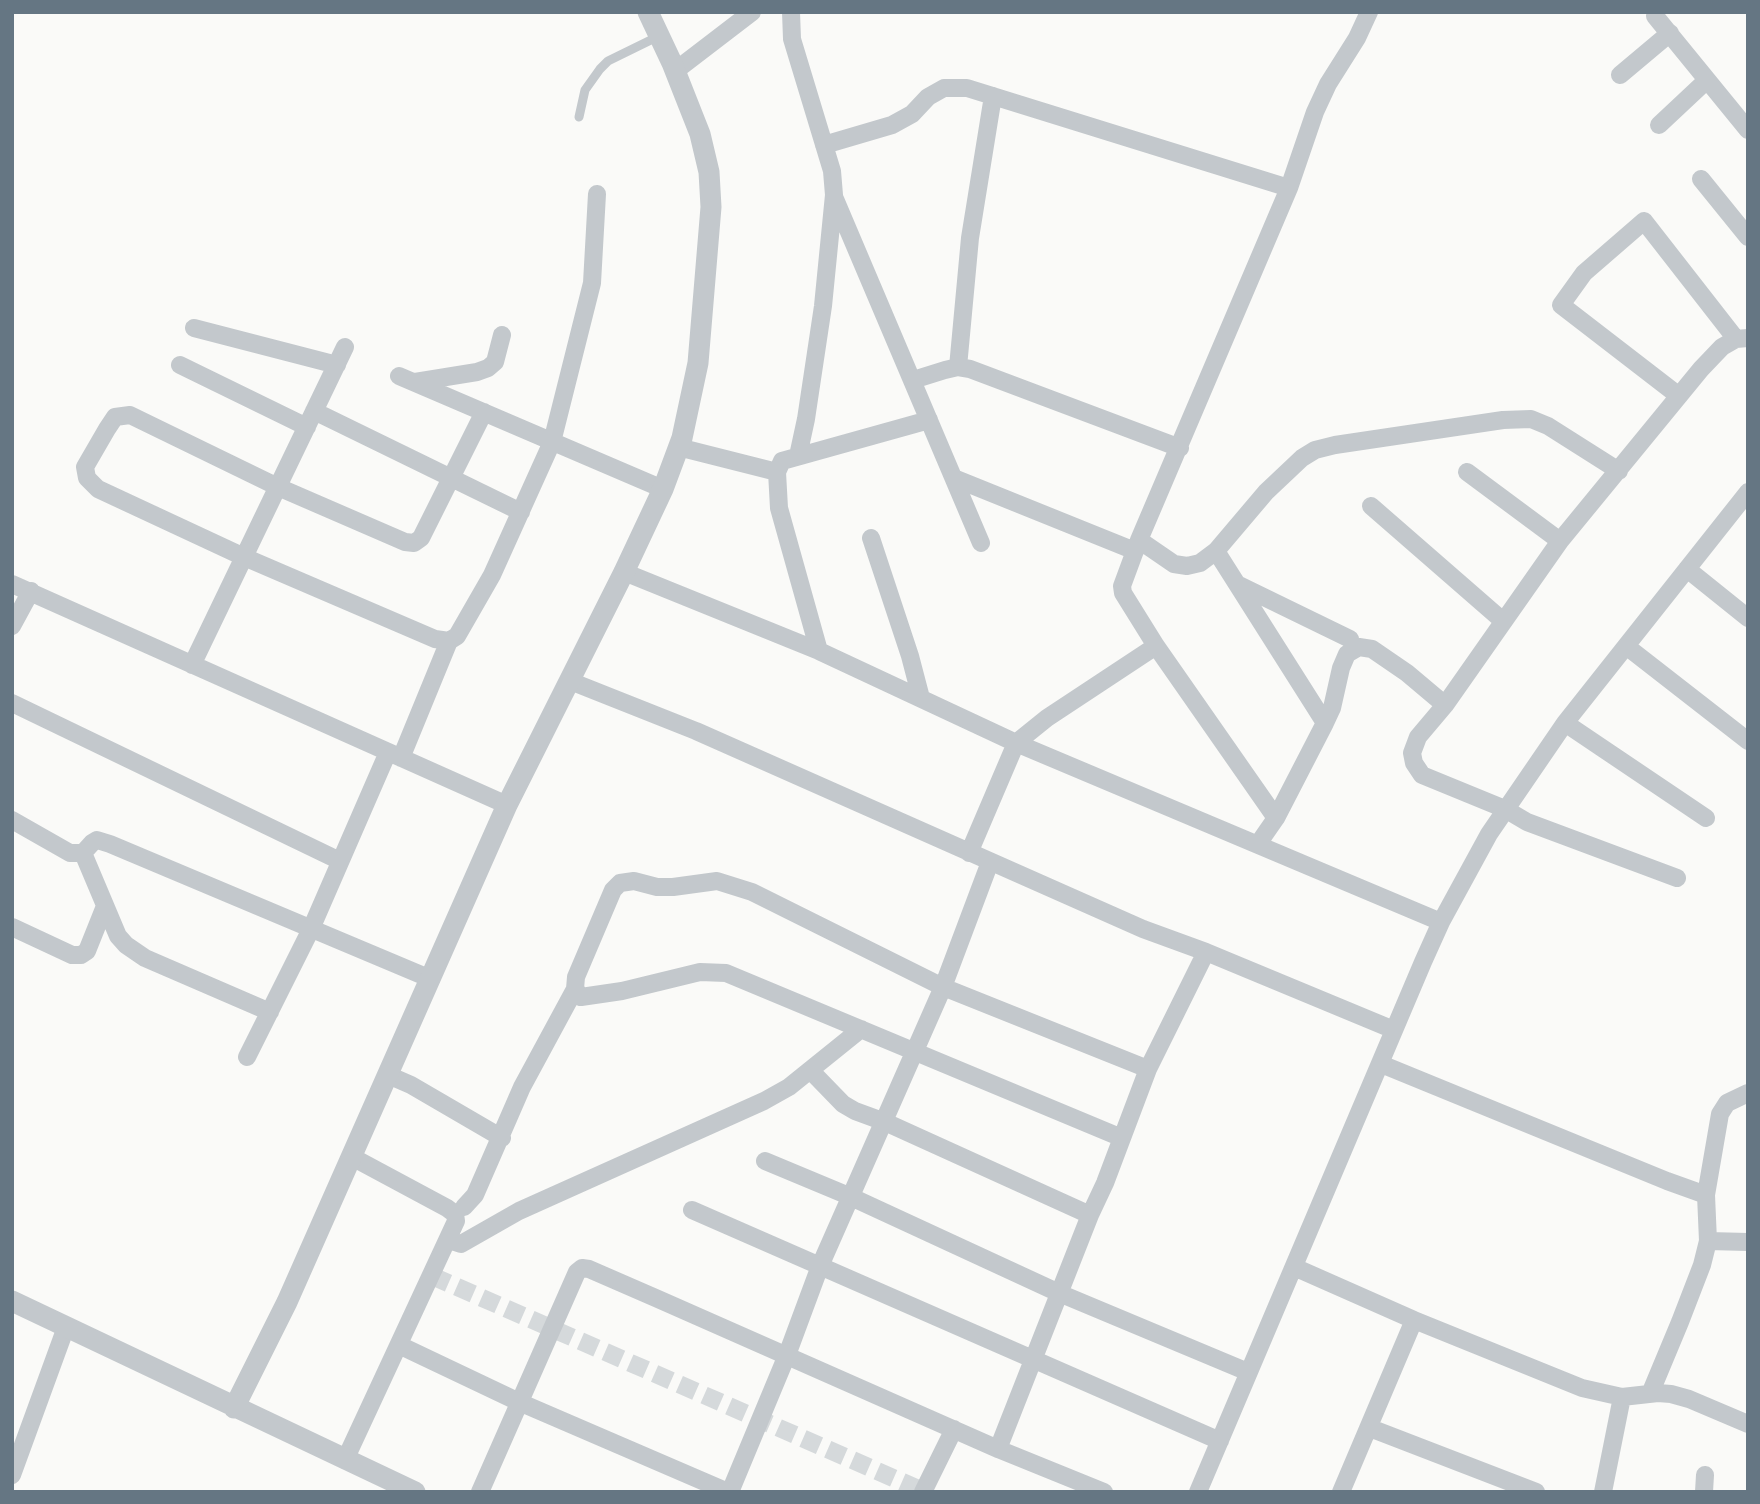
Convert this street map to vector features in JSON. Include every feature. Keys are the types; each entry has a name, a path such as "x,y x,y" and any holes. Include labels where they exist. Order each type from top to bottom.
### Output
{"street":[{"path":"234,1408 287,1302 507,805 624,572 663,489 678,447 698,363 710,206 709,172 700,134 648,12"},
{"path":"674,71 752,12"},
{"path":"791,12 792,39 832,171 834,195 823,306 798,456"},
{"path":"1276,818 1156,646 1123,593 1122,586 1137,545 1290,188 1315,112 1369,12"},
{"path":"1656,16 1748,130"},
{"path":"1619,75 1670,33"},
{"path":"1659,125 1707,80"},
{"path":"824,145 892,125 912,114 928,97 944,88 967,88 1290,188"},
{"path":"958,368 970,237 993,96"},
{"path":"1701,179 1748,237"},
{"path":"247,1057 449,641 457,636 492,575 552,442 592,283 597,194"},
{"path":"834,195 981,543"},
{"path":"1677,878 1527,822 1505,809 1422,775 1414,763 1412,753 1418,737 1445,705 1560,541 1619,471 1701,369 1722,347 1742,339 1644,221 1584,273 1560,305 1679,396"},
{"path":"194,328 337,365"},
{"path":"502,335 495,362 488,368 477,372 406,379 663,489"},
{"path":"192,664 345,347"},
{"path":"180,365 452,477 521,512"},
{"path":"913,380 958,368 970,369 1180,448"},
{"path":"449,641 435,639 244,557 98,489 87,478 85,467 115,417 130,415 278,486 405,542 414,543 421,538 484,412"},
{"path":"954,478 1137,545 1174,564 1187,566 1200,563 1216,551 1266,492 1301,458 1314,450 1335,445 1503,420 1531,419 1548,426 1619,471"},
{"path":"819,651 779,508 776,472 782,461 929,421"},
{"path":"678,447 776,472"},
{"path":"1467,472 1560,541"},
{"path":"1198,1492 1441,922 1489,834 1565,723 1748,492"},
{"path":"1371,506 1503,621"},
{"path":"871,538 921,698"},
{"path":"1216,551 1325,723"},
{"path":"1687,569 1748,618"},
{"path":"624,572 819,651 1016,743 1441,922"},
{"path":"12,584 507,805"},
{"path":"1237,584 1350,639"},
{"path":"12,626 31,591"},
{"path":"969,853 1016,743 1047,718 1156,646"},
{"path":"1626,646 1748,741"},
{"path":"1258,844 1276,818 1325,723 1332,708 1347,654 1359,647 1372,649 1407,673 1445,705"},
{"path":"570,681 696,731 1143,929 1206,952 1394,1030"},
{"path":"12,703 340,862"},
{"path":"1565,723 1706,818"},
{"path":"12,820 70,853 83,853 97,840 110,844 431,979"},
{"path":"83,853 118,936 125,946 145,958 270,1012"},
{"path":"400,1345 519,1402 729,1492 787,1355 849,1196 885,1122 943,987 990,862"},
{"path":"464,1207 475,1195 523,1087 575,989 576,977 612,890 620,883 634,881 657,887 717,881 752,892 943,987 1147,1069"},
{"path":"12,927 72,955 81,955 87,951 105,906"},
{"path":"998,1449 1147,1069 1206,952"},
{"path":"575,989 581,997 594,996 700,972 726,973 1122,1138"},
{"path":"449,1240 461,1244 519,1211 764,1101 789,1087 861,1029"},
{"path":"1381,1064 1706,1195"},
{"path":"810,1070 843,1104 1090,1215"},
{"path":"388,1075 411,1085 502,1138"},
{"path":"1650,1394 1689,1299 1708,1241 1706,1195 1720,1114 1727,1103 1748,1093"},
{"path":"345,1460 456,1221 455,1214 447,1208 352,1157"},
{"path":"765,1161 849,1196 1059,1293 1248,1372"},
{"path":"692,1210 1220,1441"},
{"path":"1708,1241 1748,1242"},
{"path":"1294,1267 1414,1320 1582,1388 1622,1397 1671,1394 1748,1423"},
{"path":"480,1492 577,1272 582,1268 998,1449 1104,1492"},
{"path":"12,1301 415,1492"},
{"path":"1341,1492 1414,1320"},
{"path":"13,1472 66,1327"},
{"path":"1603,1492 1622,1397"},
{"path":"1370,1428 1536,1492"},
{"path":"923,1492 954,1429"}],"lane":[{"path":"579,117 585,90 600,69 608,61 659,36"}],"tunnel":[{"path":"432,1276 923,1491"}]}
